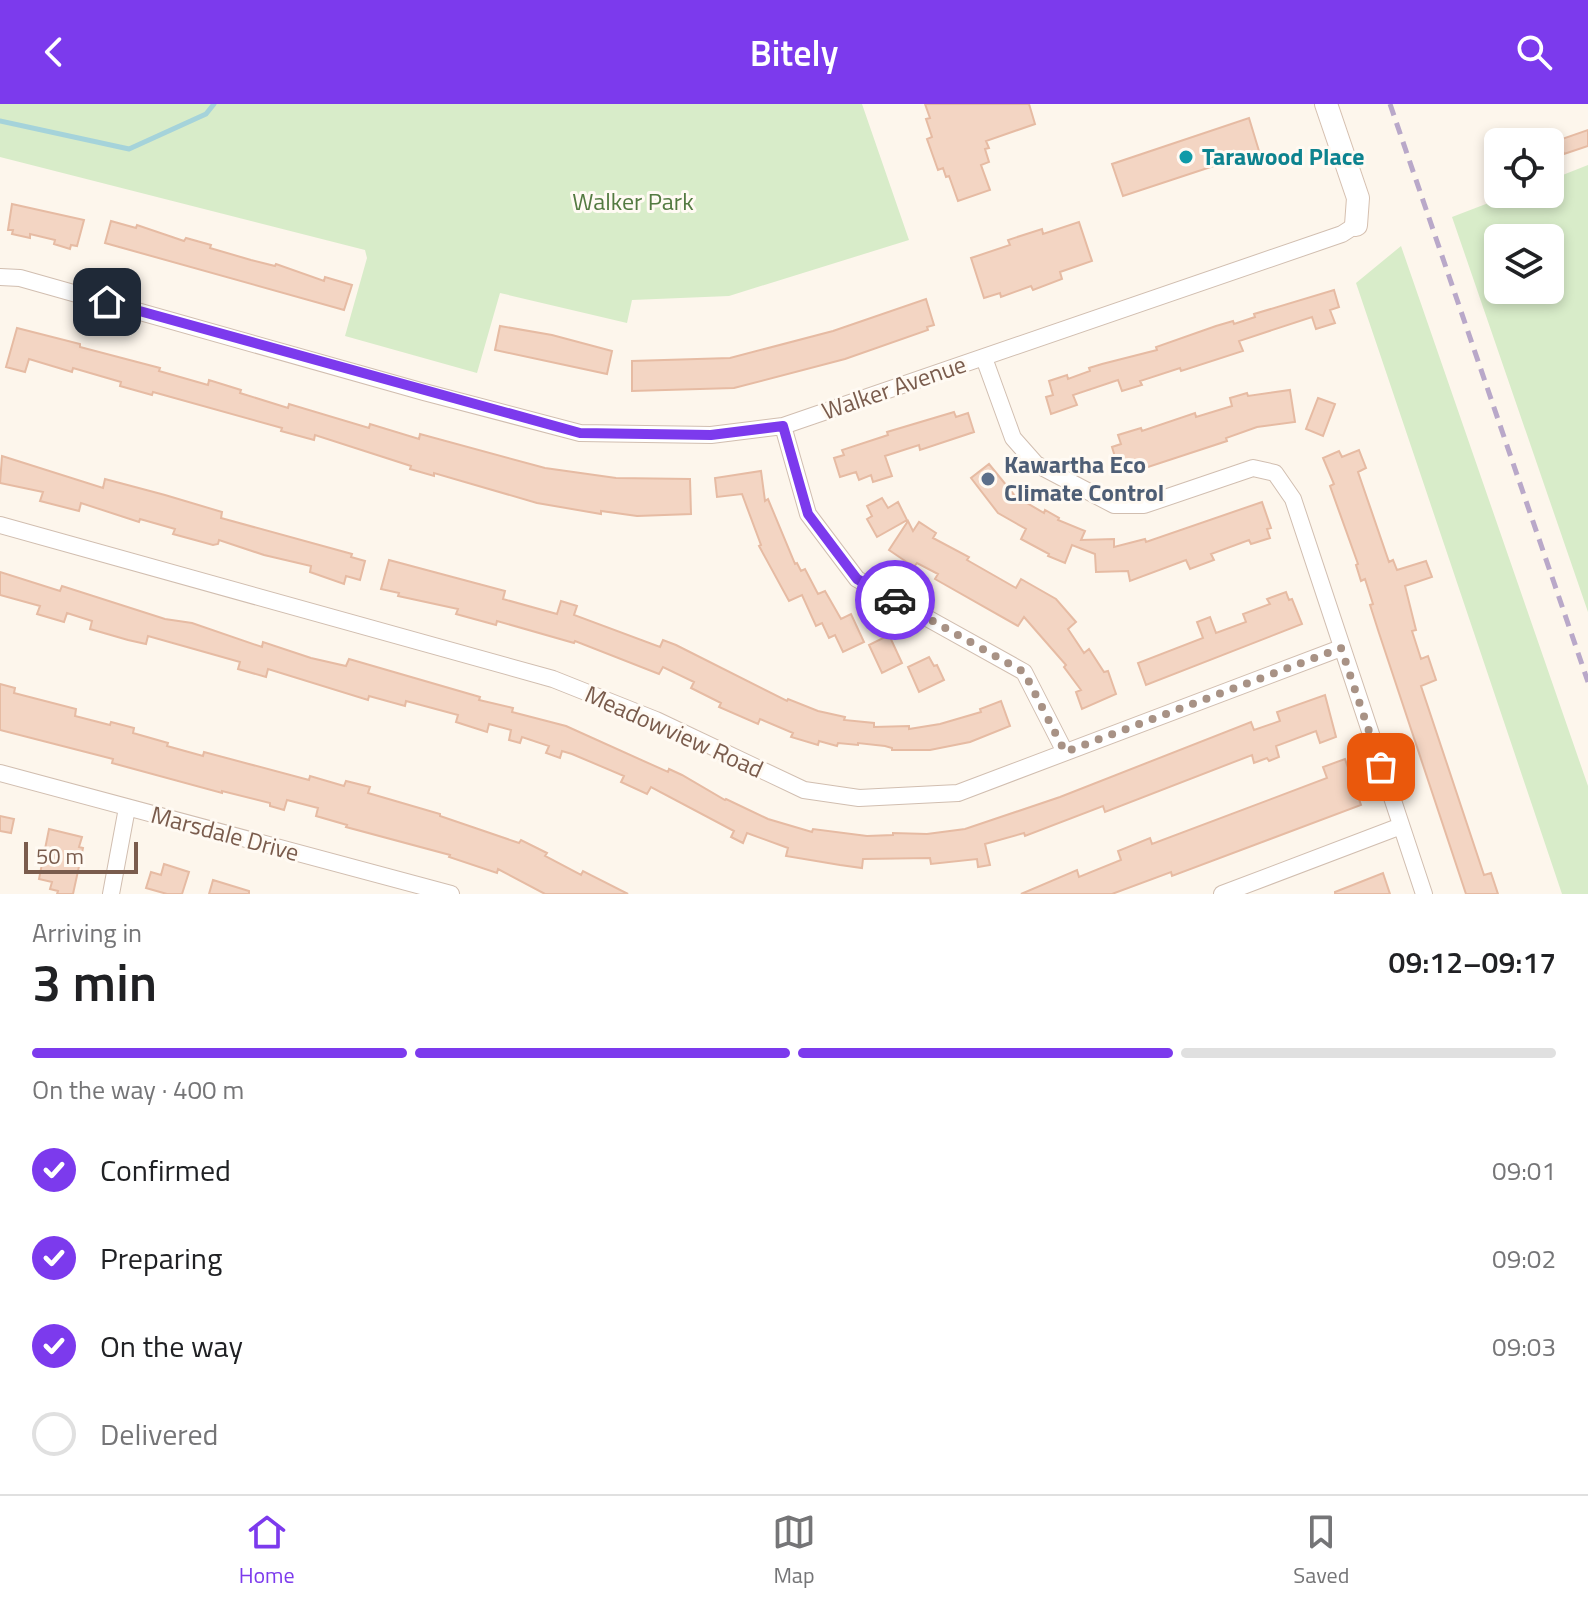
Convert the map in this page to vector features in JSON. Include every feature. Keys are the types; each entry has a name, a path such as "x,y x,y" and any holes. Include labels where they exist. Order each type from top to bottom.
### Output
{"street":[{"path":"1326,104 1358,198 1356,225"},
{"name":"Walker Avenue","path":"0,277 20,278 580,433 711,435 783,426 1342,234 1356,225"},
{"path":"984,358 1013,438 1036,464 1114,505 1144,505 1253,468 1275,473 1293,499 1424,894"},
{"path":"783,426 808,514 857,579 1024,672 1065,752"},
{"name":"Meadowview Road","path":"0,525 553,679 656,720 804,790 859,798 958,793 1341,648"},
{"name":"Marsdale Drive","path":"0,773 451,894"},
{"path":"111,894 127,808"},
{"path":"1222,894 1401,826"}],"green space":[{"name":"Walker Park","path":"0,104 862,104 909,240 729,296 632,300 627,323 500,293 477,373 345,336 367,258 365,250 0,157"},
{"path":"1588,165 1588,612 1452,217 1484,205 1484,208 1564,208 1564,174"},
{"path":"1401,246 1588,786 1588,894 1562,894 1356,283"}],"building":[{"path":"925,104 1029,104 1035,124 986,141 989,162 981,165 990,190 958,201 949,176 946,177 943,168 938,170 927,139 932,137"},
{"name":"Tarawood Place","path":"1249,118 1259,151 1123,196 1112,164"},
{"path":"1588,130 1588,146 1564,154 1564,138"},
{"path":"12,204 84,220 77,246 71,245 70,249 54,244 55,240 30,234 30,238 12,234 13,230 8,230"},
{"path":"111,221 136,228 137,225 184,241 186,238 211,245 210,248 276,264 324,281 325,277 352,285 344,310 105,243"},
{"path":"1079,222 1092,261 1060,272 1062,279 1033,290 1031,286 1001,297 1000,293 984,298 971,258 1010,245 1008,240 1042,229 1043,234"},
{"path":"1334,290 1339,307 1330,310 1335,323 1316,329 1312,317 1239,341 1243,351 1140,381 1142,385 1122,391 1118,380 1073,395 1077,405 1051,414 1046,397 1053,395 1049,381 1067,375 1068,379 1090,371 1089,368 1157,350 1156,347 1216,326 1233,321 1234,324 1255,317 1254,314"},
{"path":"926,299 934,325 927,327 928,330 845,359 734,388 632,391 632,361 730,358 833,331"},
{"path":"500,326 552,335 612,351 607,374 495,350"},
{"path":"17,328 80,344 80,347 160,368 159,371 208,385 209,380 288,408 289,404 419,439 420,434 545,468 616,478 690,479 691,514 637,516 601,511 601,514 537,503 410,469 411,466 315,435 314,440 153,392 152,395 120,386 121,382 73,368 72,372 29,359 25,372 6,367"},
{"path":"1290,390 1295,422 1257,427 1226,438 1227,441 1142,469 1140,460 1118,467 1112,447 1121,444 1118,435 1232,406 1230,398 1247,393 1248,396"},
{"path":"1318,398 1335,404 1323,436 1306,429"},
{"path":"954,412 956,417 968,413 974,432 920,450 919,445 885,456 892,476 873,482 871,475 859,480 856,472 840,477 834,458 844,455 842,450 888,435 887,432"},
{"path":"1359,450 1366,468 1358,472 1389,562 1393,560 1397,570 1426,561 1432,577 1405,586 1416,630 1412,631 1421,659 1428,656 1436,680 1421,686 1484,875 1491,873 1498,894 1466,894 1370,605 1373,604 1365,579 1361,581 1358,564 1330,486 1334,484 1323,458 1339,451 1342,457"},
{"path":"2,456 103,488 105,479 165,495 222,512 221,518 352,554 351,557 365,561 360,580 346,576 344,584 310,572 311,566 219,540 218,544 213,545 173,534 175,529 140,519 139,522 81,503 79,511 40,501 43,492 0,483"},
{"path":"989,464 1015,496 1085,531 1081,540 1114,539 1114,547 1145,539 1146,542 1262,502 1271,528 1267,529 1270,538 1251,544 1249,540 1211,554 1214,560 1190,569 1186,560 1130,581 1128,571 1096,572 1095,554 1072,545 1065,563 1021,539 1026,529 998,513 971,478"},
{"path":"761,471 765,501 768,499 795,564 801,571 805,569 818,594 825,591 841,619 851,614 864,642 843,652 835,635 829,638 822,623 816,626 802,595 789,601 759,546 742,494 717,497 715,478"},
{"path":"882,498 888,508 898,502 907,520 877,537 867,519 872,516 867,506"},
{"path":"908,521 913,531 919,522 936,533 933,538 1016,588 1021,579 1056,599 1076,622 1068,629 1084,653 1089,649 1104,672 1108,671 1116,694 1082,709 1076,692 1081,690 1064,667 1066,665 1024,617 1018,626 935,579 938,574 917,563 914,567 889,550"},
{"path":"389,560 505,591 503,599 557,614 561,601 577,606 574,615 660,647 663,640 676,645 787,701 845,717 844,720 874,723 874,727 909,726 909,729 981,712 980,709 1001,701 1010,726 970,742 930,750 892,750 885,746 858,743 838,743 837,746 819,741 818,745 791,737 793,733 760,719 758,724 719,707 721,703 691,688 694,682 663,667 659,674 575,641 497,621 496,625 456,614 458,609 398,596 399,593 381,589"},
{"path":"0,572 60,591 62,586 165,619 192,623 262,647 263,642 346,666 349,659 480,697 479,700 513,708 512,712 566,726 668,772 669,769 725,800 768,819 812,832 813,829 867,836 965,829 1060,797 1251,722 1254,730 1280,721 1277,712 1325,695 1336,737 1320,743 1316,731 1276,746 1279,757 1269,761 1267,758 1254,763 1252,755 1105,812 1103,806 1025,836 1024,833 985,844 990,865 978,867 977,859 931,864 930,858 863,859 862,868 786,856 788,848 747,833 743,843 731,837 734,831 651,787 647,794 621,782 624,776 572,754 562,751 560,758 546,753 549,746 522,737 520,743 509,740 511,730 489,724 487,732 456,722 458,715 406,701 405,706 369,696 368,700 268,669 266,677 238,669 240,662 148,636 146,644 90,629 92,621 67,613 64,622 37,614 40,606 0,595"},
{"path":"1286,592 1302,624 1146,685 1138,663 1203,638 1197,622 1210,617 1216,633 1246,622 1243,614 1270,604 1267,599"},
{"path":"889,635 902,663 882,673 869,645"},
{"path":"929,657 944,680 919,692 908,667"},
{"path":"0,684 15,688 14,693 76,709 75,716 134,728 133,733 168,743 167,746 203,756 204,752 309,780 310,776 344,786 346,781 370,787 368,793 440,814 519,843 521,840 581,875 583,871 628,894 545,894 498,869 497,873 450,855 316,816 318,808 287,800 284,810 270,806 270,803 222,793 112,763 113,759 0,730"},
{"path":"1345,759 1361,805 1172,876 1171,872 1112,894 1021,894 1077,870 1079,877 1121,860 1118,851 1150,838 1152,844 1327,778 1323,767"},
{"path":"0,816 14,819 11,833 0,831"},
{"path":"49,829 82,837 79,847 83,848 73,894 57,894 58,891 50,889 52,882 39,879"},
{"path":"164,864 189,872 182,894 167,894 146,888 151,872 161,875"},
{"path":"1383,873 1390,894 1335,894 1335,892"},
{"path":"213,880 249,891 249,894 209,894"}],"waterway":[{"path":"0,121 129,149 206,114 214,104"}],"railway":[{"path":"1390,104 1588,682"}],"way so far":[{"path":"895,600 1024,672 1065,752 1341,648 1381,767"}],"place":[{"name":"Tarawood Place","path":"1186,157"},
{"name":"Kawartha Eco Climate Control","path":"988,479"}],"route":[{"path":"107,302 580,433 711,435 783,426 808,514 857,579 895,600"}]}
